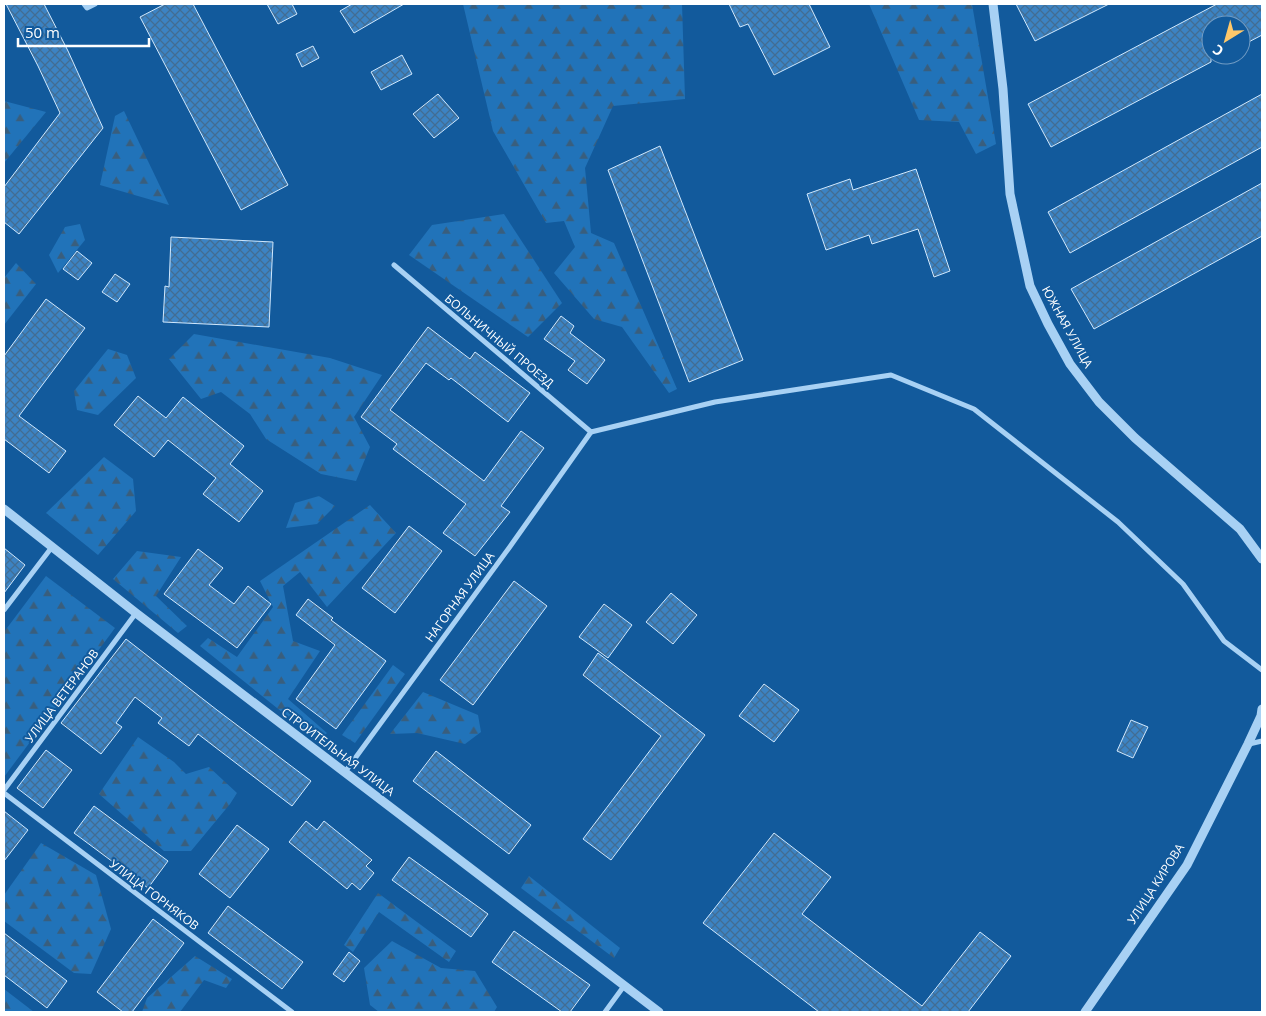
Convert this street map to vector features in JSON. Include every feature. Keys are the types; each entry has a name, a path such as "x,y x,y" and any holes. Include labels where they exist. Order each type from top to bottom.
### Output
{"street":[{"path":"86,6 95,4"},
{"name":"ЮЖНАЯ УЛИЦА","path":"993,4 1003,90 1010,194 1030,286 1048,324 1070,364 1100,402 1135,438 1240,529 1262,559"},
{"name":"БОЛЬНИЧНЫЙ ПРОЕЗД","path":"394,265 591,432"},
{"path":"591,432 715,402 891,375 974,409 1118,522 1182,584 1224,641 1262,670"},
{"name":"НАГОРНАЯ УЛИЦА","path":"344,772 509,548 591,432"},
{"name":"СТРОИТЕЛЬНАЯ УЛИЦА","path":"4,509 136,614 659,1012"},
{"path":"4,610 52,547"},
{"name":"УЛИЦА ВЕТЕРАНОВ","path":"4,792 136,614"},
{"name":"УЛИЦА КИРОВА","path":"1085,1012 1187,865 1248,744 1261,716 1262,709"},
{"path":"1248,744 1262,741"},
{"name":"УЛИЦА ГОРНЯКОВ","path":"4,792 292,1012"},
{"path":"605,1012 624,986"}],"green space":[{"path":"463,4 682,4 685,99 613,106 585,168 591,233 614,243 677,389 669,393 622,327 594,319 554,273 575,247 564,221 546,223 493,131"},
{"path":"869,4 972,4 996,144 976,154 959,122 919,120"},
{"path":"4,101 46,112 4,163"},
{"path":"124,111 169,205 100,185 115,116"},
{"path":"504,214 562,303 528,337 409,255 432,225"},
{"path":"80,224 85,240 58,273 49,255 65,227"},
{"path":"16,263 36,284 4,325 4,278"},
{"path":"194,334 330,358 382,375 354,417 370,447 356,481 321,474 266,439 250,414 221,392 201,399 169,359"},
{"path":"108,349 127,355 136,378 98,415 77,410 74,391"},
{"path":"104,457 133,479 136,511 98,555 46,513"},
{"path":"319,496 335,506 317,524 286,528 295,503"},
{"path":"370,505 396,533 327,607 300,572 283,586 293,641 320,651 288,699 327,733 318,741 200,646 208,638 237,657 273,607 260,581"},
{"path":"137,551 181,557 156,596 187,626 178,633 113,579"},
{"path":"46,576 115,628 4,777 4,632"},
{"path":"393,665 405,674 355,743 342,735"},
{"path":"423,692 478,715 481,732 465,744 417,733 390,734"},
{"path":"138,737 174,762 186,774 209,767 237,793 191,851 164,851 99,794"},
{"path":"41,843 96,875 111,929 91,974 74,973 4,921 4,895"},
{"path":"529,876 620,948 614,958 521,888"},
{"path":"378,893 456,951 449,962 379,912 353,952 344,945"},
{"path":"392,941 441,968 475,971 497,1007 494,1012 379,1012 370,1005 364,968"},
{"path":"195,956 232,979 226,988 204,980 180,1012 142,1012 147,998"},
{"path":"4,989 34,1012 4,1012"}],"building":[{"path":"6,4 44,4 103,128 19,234 4,222 4,187 60,113"},
{"path":"165,4 193,4 288,185 241,210 140,17"},
{"path":"267,4 292,4 297,14 278,24"},
{"path":"352,4 404,4 354,33 340,11"},
{"path":"729,4 809,4 830,47 774,75 748,24 740,27"},
{"path":"1016,4 1109,4 1035,41"},
{"path":"1217,4 1262,4 1262,35 1251,41 1251,15 1201,15 1201,65 1205,65 1051,147 1028,104"},
{"path":"313,46 319,58 302,67 296,54"},
{"path":"402,55 412,74 381,90 371,72"},
{"path":"438,94 459,118 434,138 413,114"},
{"path":"1262,94 1262,147 1070,253 1048,212"},
{"path":"660,146 743,360 689,382 608,170"},
{"path":"916,169 950,271 934,277 918,229 872,244 869,235 826,250 807,194 850,179 853,190"},
{"path":"1262,183 1262,236 1094,329 1071,289"},
{"path":"171,237 273,242 269,327 163,322 165,286 169,287"},
{"path":"77,251 92,263 78,280 63,269"},
{"path":"115,274 130,284 117,302 102,292"},
{"path":"46,299 85,328 19,416 66,451 49,473 4,439 4,356"},
{"path":"561,316 574,326 570,333 605,360 587,384 568,370 575,361 544,339"},
{"path":"428,327 470,359 475,352 530,393 508,422 451,378 449,380 426,363 390,410 484,481 521,431 544,448 501,506 510,512 475,556 443,533 466,504 393,449 397,444 361,417"},
{"path":"138,396 166,418 183,397 244,446 230,464 263,491 239,522 203,494 216,478 168,440 154,457 114,425"},
{"path":"409,526 442,551 395,613 362,588"},
{"path":"4,548 25,565 4,593"},
{"path":"198,549 223,568 209,585 234,604 248,586 271,604 237,648 164,594"},
{"path":"514,581 547,606 473,705 440,680"},
{"path":"671,593 697,615 673,644 646,622"},
{"path":"308,599 333,618 331,620 386,661 336,729 296,699 335,645 296,615"},
{"path":"604,604 632,625 608,658 579,637"},
{"path":"126,639 311,781 292,806 198,734 189,746 158,723 162,718 135,697 116,723 122,727 101,754 61,723"},
{"path":"598,653 705,735 611,860 583,839 661,736 583,675"},
{"path":"764,684 799,710 774,742 739,716"},
{"path":"1131,720 1148,727 1133,758 1117,751"},
{"path":"46,750 72,770 43,808 17,788"},
{"path":"436,751 531,825 509,854 413,781"},
{"path":"94,806 168,861 148,888 74,833"},
{"path":"4,811 28,830 4,861"},
{"path":"306,821 317,830 324,821 372,860 366,866 374,873 360,890 352,883 347,889 289,842"},
{"path":"237,825 269,849 230,898 199,874"},
{"path":"774,833 831,877 802,914 922,1006 980,932 1011,956 968,1012 819,1012 703,923"},
{"path":"409,857 488,914 471,937 392,880"},
{"path":"228,906 303,962 282,989 208,933"},
{"path":"153,919 184,943 132,1012 123,1012 97,992"},
{"path":"514,931 590,985 570,1012 562,1012 492,962"},
{"path":"4,933 67,981 47,1008 4,975"},
{"path":"349,952 360,961 344,982 333,974"}]}
